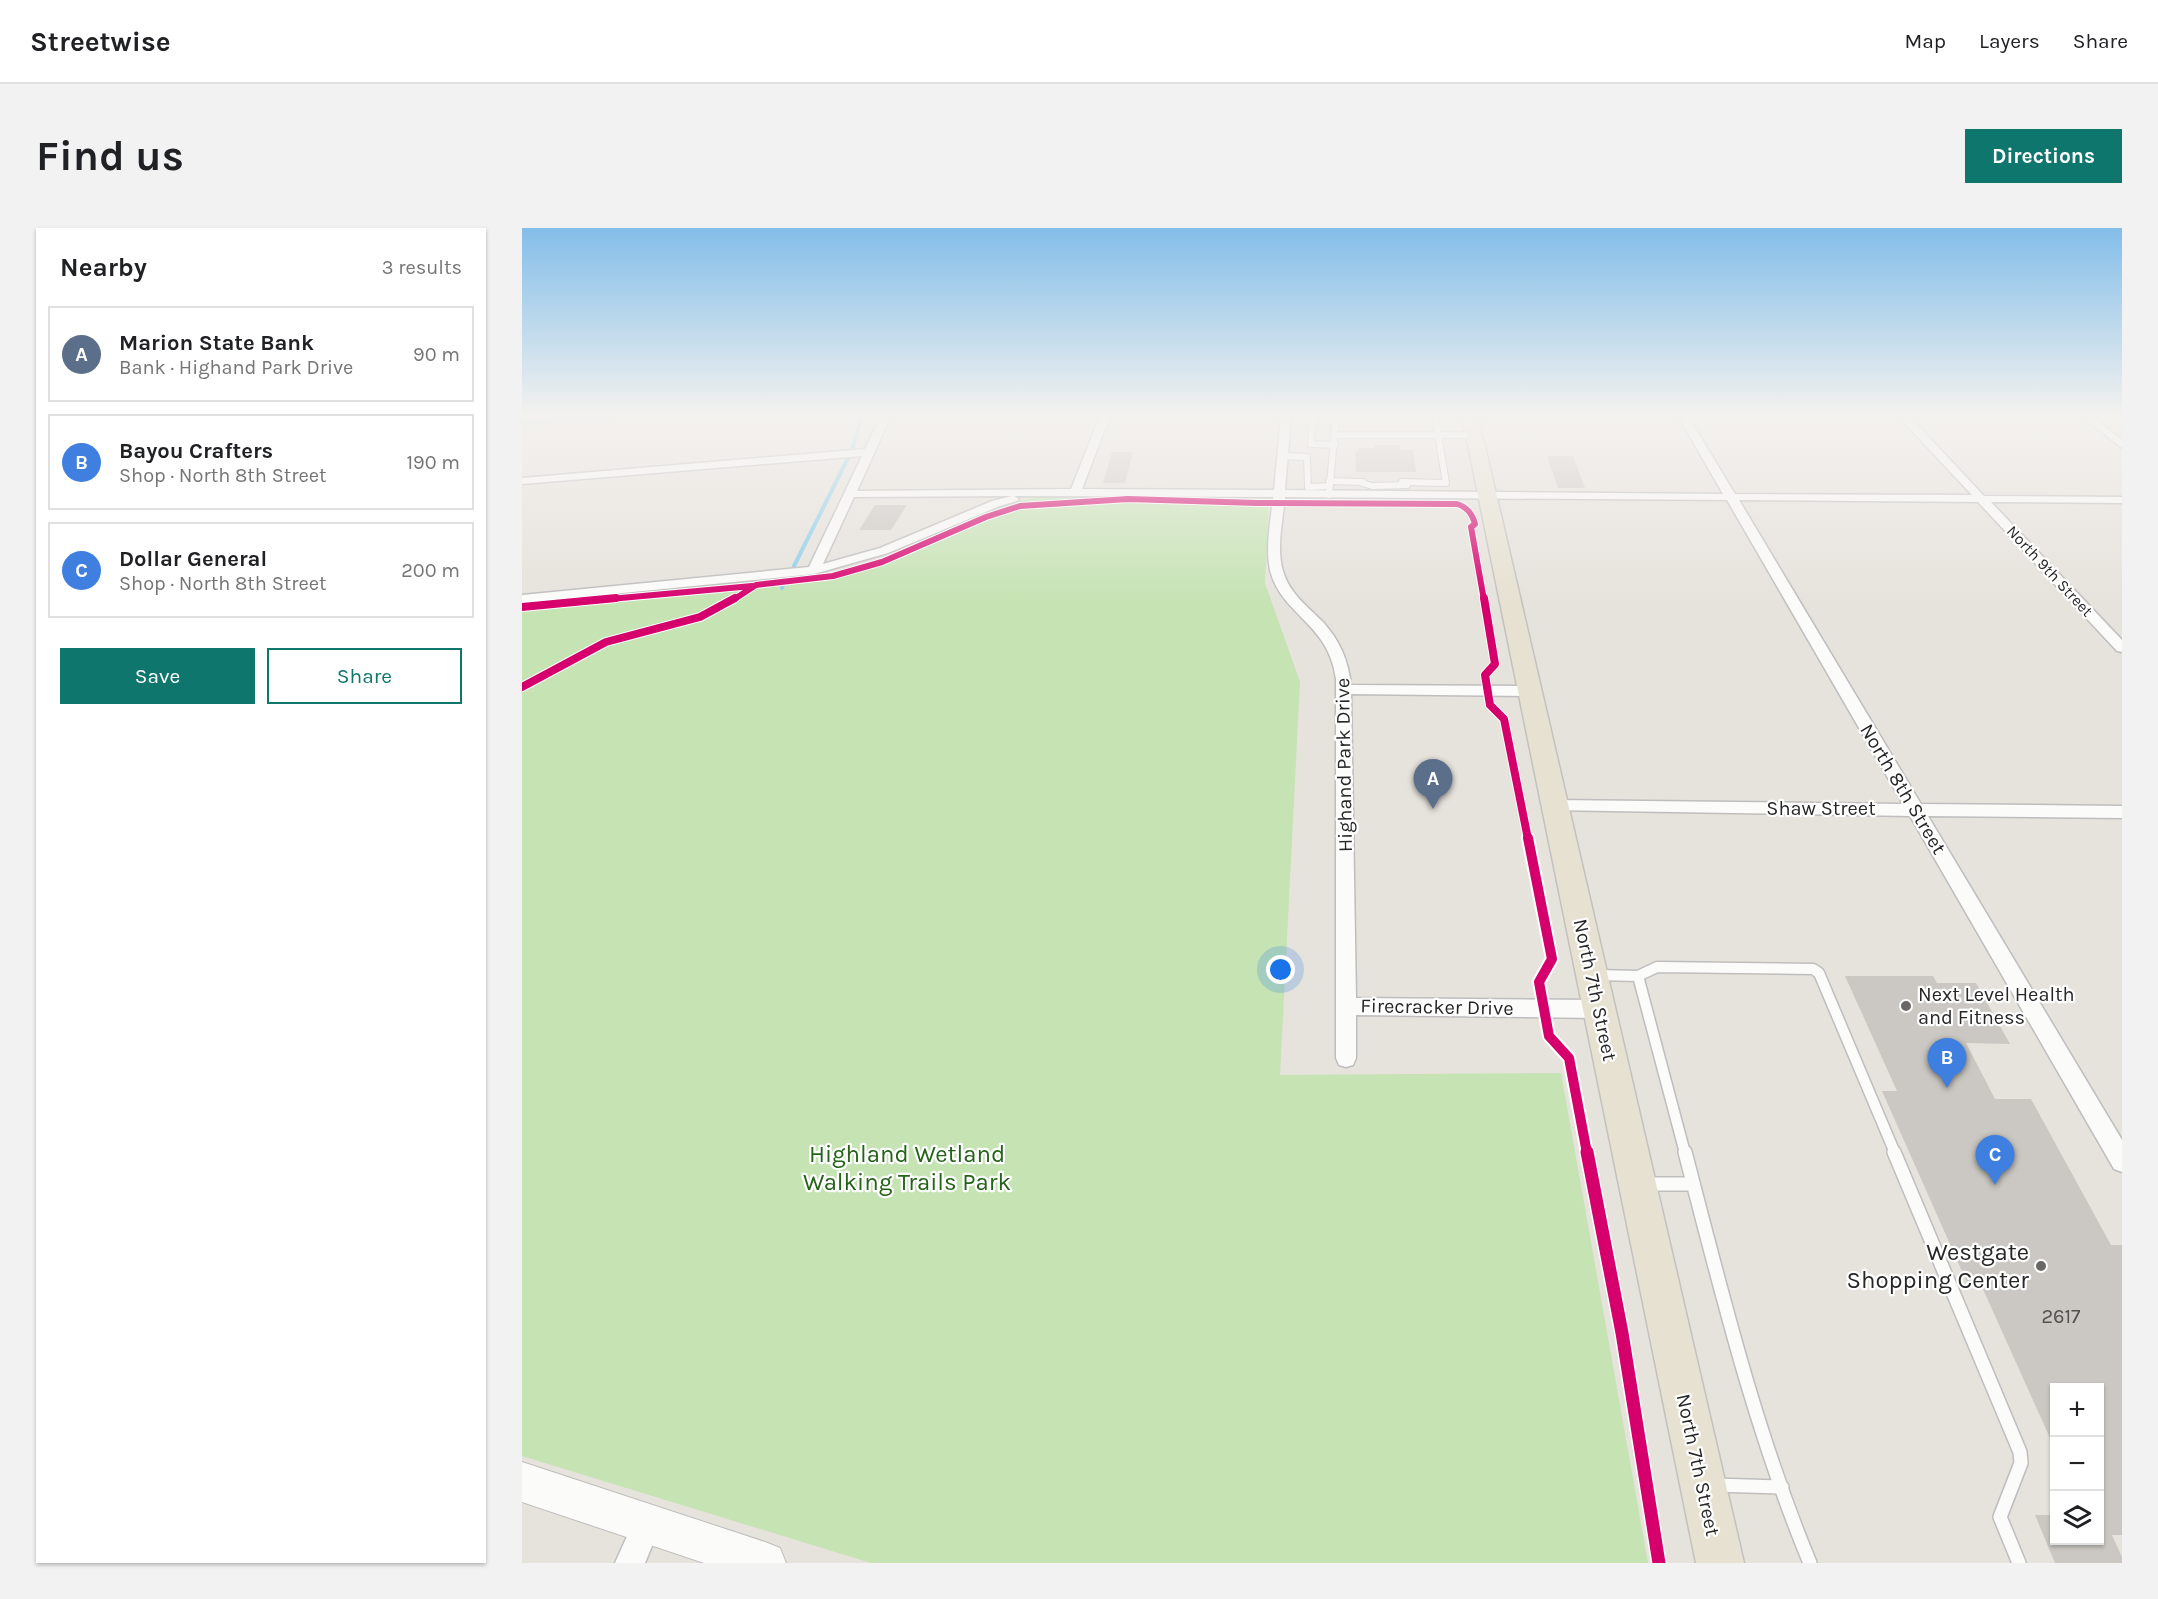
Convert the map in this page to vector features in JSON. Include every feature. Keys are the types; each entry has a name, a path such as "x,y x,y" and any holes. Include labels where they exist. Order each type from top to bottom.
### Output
{"main road":[{"name":"North 7th Street","path":"1484,478 1720,1563"}],"street":[{"path":"522,481 554,478"},
{"path":"814,570 857,478"},
{"path":"1075,492 1080,478"},
{"name":"Highand Park Drive","path":"1280,478 1274,558 1276,576 1286,593 1322,630 1335,648 1341,664 1344,689 1346,1058"},
{"name":"North 8th Street","path":"1719,478 2122,1161"},
{"name":"North 9th Street","path":"1962,478 2122,648"},
{"path":"850,494 1075,492 1278,495 1329,487 1488,497 2122,500"},
{"path":"522,599 814,570 891,549 996,503 1040,495 1075,492"},
{"path":"1344,689 1530,691"},
{"name":"Shaw Street","path":"1555,806 2122,812"},
{"name":"Firecracker Drive","path":"1347,1006 1599,1009"},
{"path":"522,1482 765,1563"},
{"path":"630,1563 647,1524"}],"lane":[{"path":"1308,478 1308,487 1385,482"},
{"path":"1329,487 1330,478"},
{"path":"1402,482 1446,483 1445,478"},
{"path":"1359,482 1372,486 1418,483"},
{"path":"1429,483 1431,495"},
{"path":"1592,975 1638,976 1658,967 1813,969 1822,977 2020,1452 2021,1463 2000,1517 2019,1563"},
{"path":"1638,976 1734,1337 1782,1487 1810,1563"},
{"path":"1637,1184 1693,1184"},
{"path":"1702,1485 1782,1487"}],"green space":[{"name":"Highland Wetland Walking Trails Park","path":"1043,496 1258,499 1269,504 1265,583 1300,682 1280,1075 1561,1073 1648,1563 871,1563 522,1456 522,602 846,571 894,556 1001,505"}],"building":[{"path":"1104,478 1126,478 1125,483 1103,483"},
{"path":"1555,478 1581,478 1585,488 1558,488"},
{"path":"875,505 907,505 891,530 859,530"},
{"name":"Westgate Shopping Center","path":"1845,976 1933,976 1937,983 1976,983 2010,1044 1966,1043 1995,1099 2031,1099 2111,1245 2122,1245 2122,1535 2112,1535 2122,1557 2122,1563 2055,1563 2035,1515 2050,1515 2050,1545 2104,1545 2104,1383 2050,1383 2050,1438 1982,1287 1969,1287 1882,1091 1897,1091"}],"waterway":[{"path":"794,566 838,478"},
{"path":"782,588 783,584"}],"cycle path":[{"path":"522,687 606,642 700,617 756,585 833,576 857,570 882,562 986,517 1020,506 1128,499 1257,503 1446,502 1469,510 1475,524 1471,527 1495,664 1485,675 1490,705 1504,719 1552,959 1539,982 1549,1036 1569,1058 1622,1333 1659,1563"},
{"path":"522,607 752,586"}],"place":[{"name":"Marion State Bank","path":"1433,809"},
{"name":"Next Level Health and Fitness","path":"1906,1006"},
{"name":"Bayou Crafters","path":"1947,1088"},
{"name":"Dollar General","path":"1995,1185"},
{"name":"Westgate Shopping Center","path":"2041,1266"}]}
